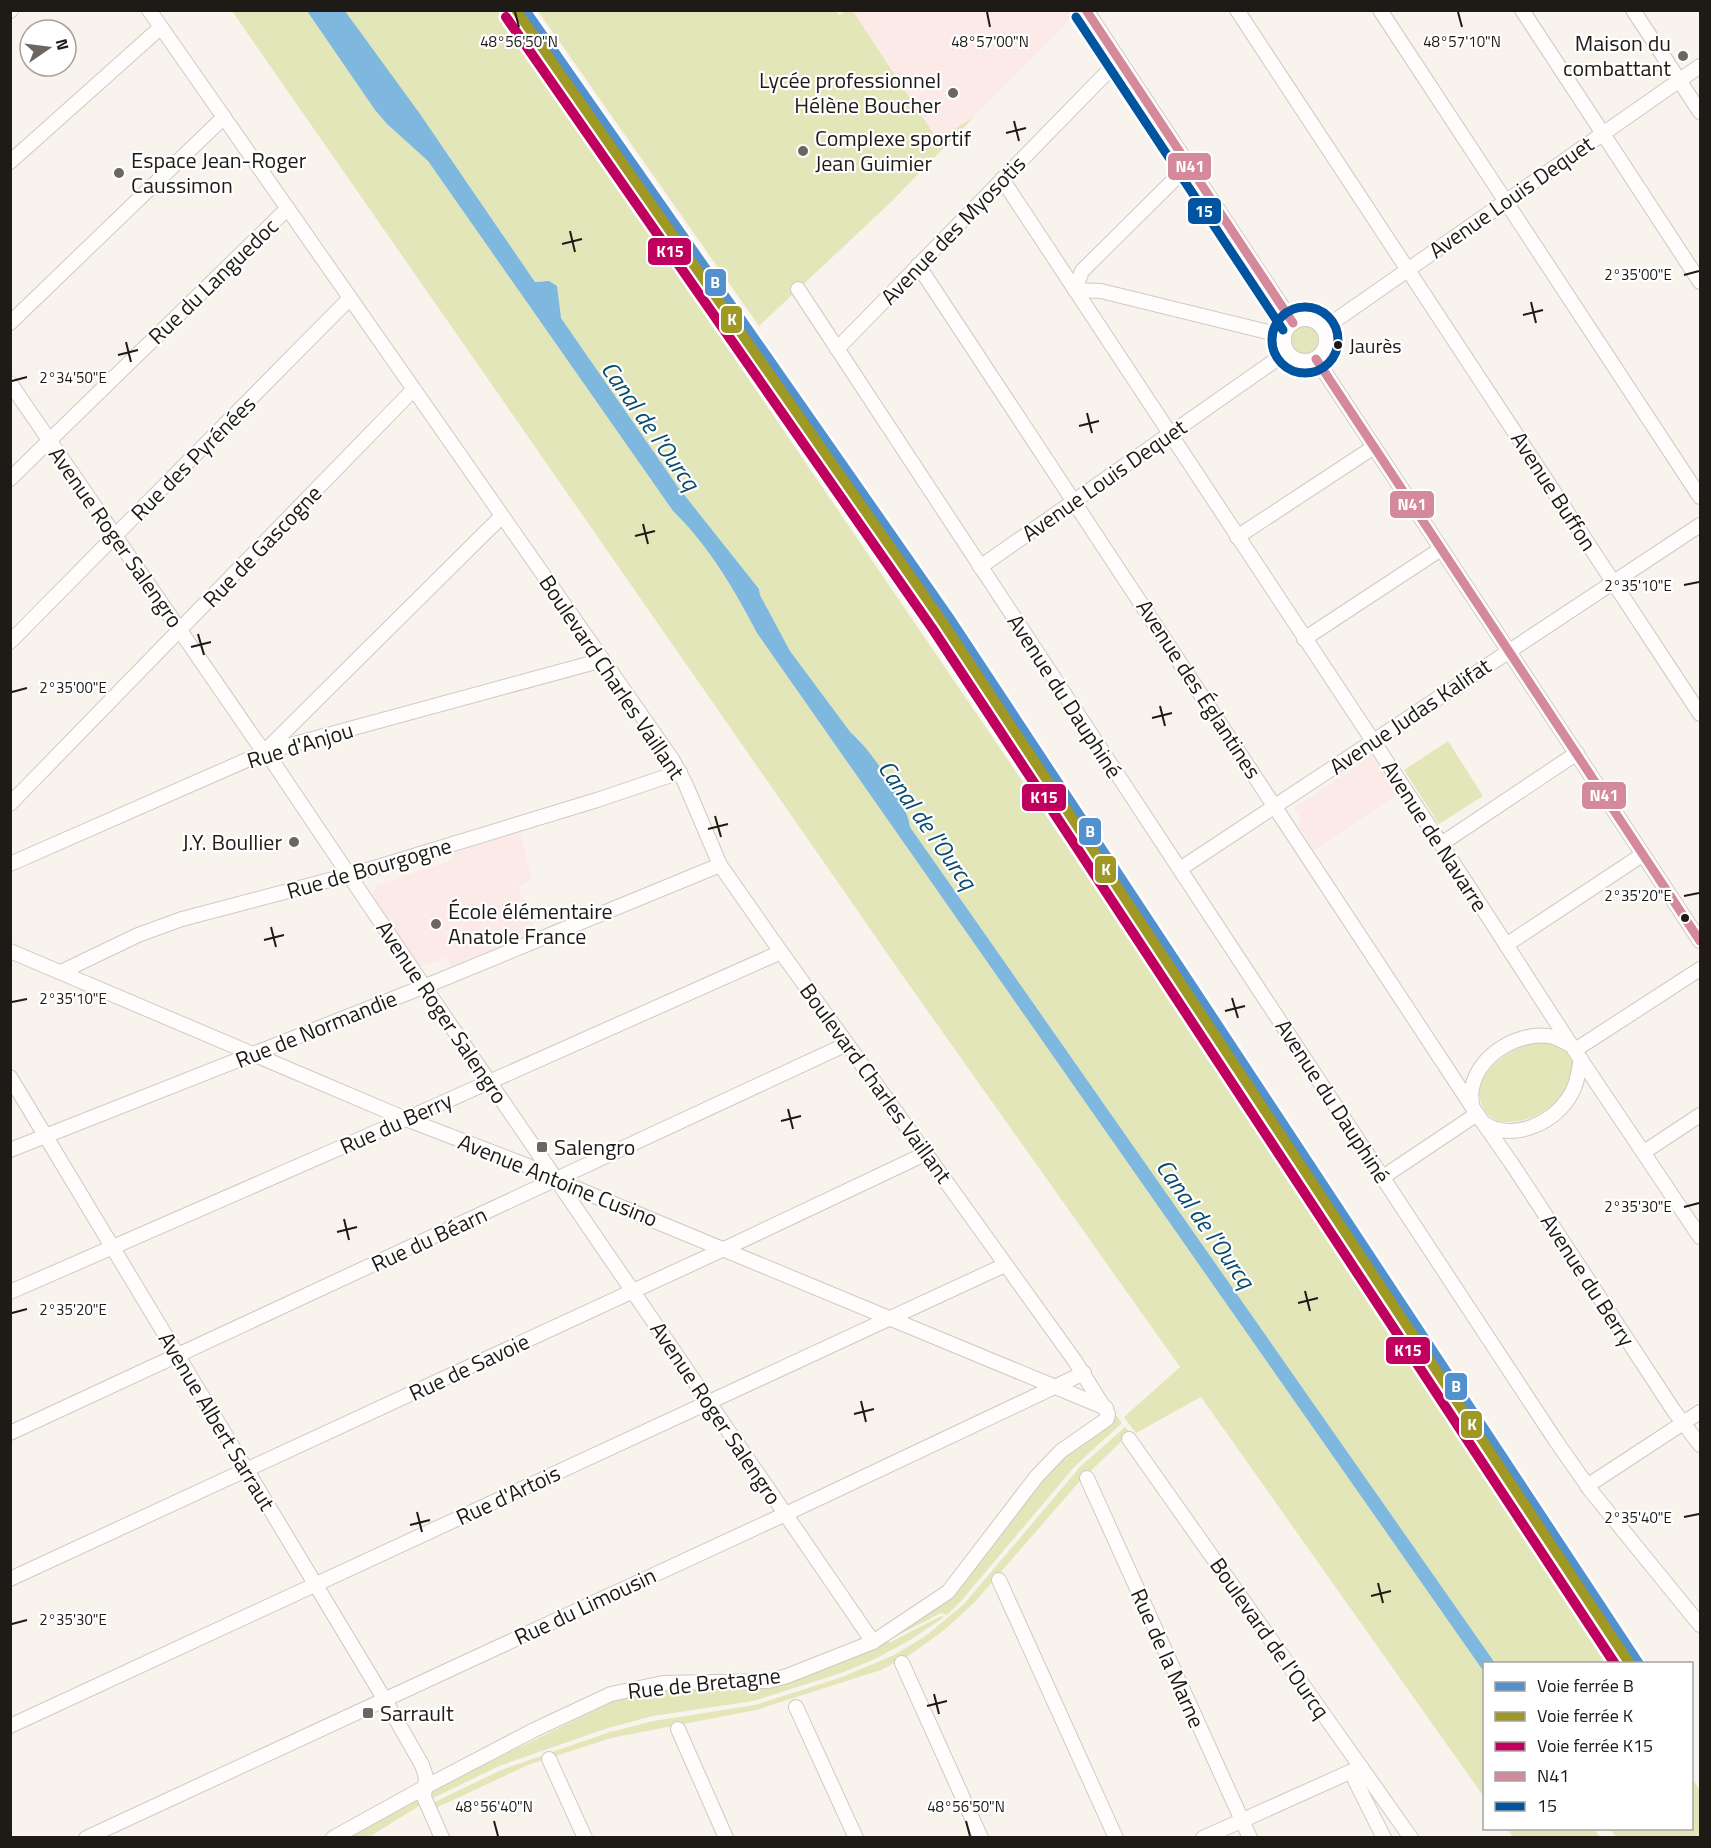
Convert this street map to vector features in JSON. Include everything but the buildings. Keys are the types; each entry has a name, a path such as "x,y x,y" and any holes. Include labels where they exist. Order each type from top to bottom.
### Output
{"street":[{"name":"Boulevard Charles Vaillant","path":"149,10 680,772 720,865 1084,1373 1106,1408"},
{"path":"1086,10 1293,323"},
{"name":"Avenue Buffon","path":"1238,10 1701,714"},
{"path":"1380,10 1701,497"},
{"path":"1522,10 1701,282"},
{"path":"1634,10 1701,112"},
{"path":"10,162 160,28"},
{"name":"Avenue des Myosotis","path":"837,349 1119,60"},
{"name":"Avenue Louis Dequet","path":"1323,328 1701,66"},
{"path":"10,323 224,117"},
{"path":"1188,166 1082,271 1075,290 1101,291 1284,336"},
{"name":"Avenue de Navarre","path":"1002,179 1576,1052 1701,1237"},
{"name":"Rue du Languedoc","path":"10,479 287,209"},
{"name":"Avenue des Églantines","path":"918,265 1478,1115"},
{"name":"Avenue du Dauphiné","path":"798,289 1587,1486 1701,1625"},
{"name":"Rue des Pyrénées","path":"10,642 350,298"},
{"path":"1309,319 1323,328 1325,348 1316,359 1304,362 1287,352 1284,336 1288,327 1293,323 1309,319"},
{"name":"Avenue Louis Dequet","path":"980,567 1287,352"},
{"path":"1316,359 1701,941"},
{"name":"Avenue Roger Salengro","path":"10,383 873,1642"},
{"name":"Rue de Gascogne","path":"10,804 413,390"},
{"path":"1237,537 1374,447"},
{"path":"265,752 501,517"},
{"name":"Avenue Judas Kalifat","path":"1180,869 1701,525"},
{"path":"1304,639 1441,549"},
{"name":"Rue d'Anjou","path":"10,864 265,752 603,660"},
{"path":"1441,844 1576,753"},
{"name":"Rue de Bourgogne","path":"61,972 138,934 182,919 349,875 597,800 680,772"},
{"path":"1506,945 1642,855"},
{"name":"Rue de Normandie","path":"10,1150 254,1054 720,865"},
{"name":"Avenue Antoine Cusino","path":"10,951 406,1119 528,1166 556,1180 1106,1408"},
{"name":"Rue du Berry","path":"10,1292 781,952"},
{"path":"1576,1052 1701,969"},
{"path":"1528,1037 1553,1037 1576,1052 1577,1080 1569,1098 1558,1111 1542,1122 1524,1130 1501,1131 1478,1115 1470,1093 1473,1082 1480,1068 1496,1051 1510,1042 1528,1037"},
{"name":"Rue du Béarn","path":"10,1433 847,1044"},
{"name":"Avenue Albert Sarraut","path":"10,1077 422,1765 427,1786 424,1797 442,1838"},
{"path":"1383,1177 1478,1115"},
{"name":"Avenue du Berry","path":"1478,1115 1683,1423 1701,1445"},
{"path":"1644,1152 1701,1115"},
{"name":"Rue de Savoie","path":"10,1579 927,1154"},
{"name":"Rue d'Artois","path":"10,1726 1005,1265"},
{"name":"Rue du Limousin","path":"86,1838 1084,1373"},
{"name":"Rue de Bretagne","path":"333,1838 534,1730 611,1694 663,1683 768,1681 787,1676 873,1642 948,1593 1037,1476 1061,1451 1107,1419 1106,1408"},
{"path":"1587,1486 1701,1412"},
{"name":"Boulevard de l'Ourcq","path":"1130,1439 1411,1838"},
{"name":"Rue de la Marne","path":"1087,1478 1250,1838"},
{"path":"999,1580 1116,1838"},
{"path":"902,1663 981,1838"},
{"path":"796,1707 856,1838"},
{"path":"678,1729 726,1838"},
{"path":"549,1759 585,1838"},
{"path":"1203,1838 1361,1767"},
{"path":"1361,1767 1355,1780 1382,1834"},
{"path":"1382,1834 1383,1824 1389,1820 1398,1820"}],"shaded area":[{"name":"Lycée professionnel Hélène Boucher","path":"859,10 1067,10 1072,17 973,118 938,140 855,13"},
{"path":"1367,753 1371,754 1398,794 1314,850 1297,823 1301,820 1294,808 1359,765 1356,760"},
{"path":"520,832 532,880 518,886 536,932 451,966 448,958 421,967 373,897 375,885 452,860 450,854"}],"green space":[{"name":"Complexe sportif Jean Guimier","path":"835,10 839,15 846,11 853,11 937,139 973,118 891,202 759,326 538,11"},
{"path":"232,11 307,11 375,110 428,161 673,511 709,553 730,584 757,633 1483,1671 1483,1796 1201,1397 1136,1433 1124,1417 1180,1367 905,979"},
{"path":"345,11 498,11 1358,1274 1615,1662 1494,1662 910,827 909,820 860,740 851,733 790,651 759,589 678,487 561,318 559,309 544,281 535,282 449,156"},
{"path":"1305,323 1317,328 1322,340 1317,352 1305,357 1293,352 1288,340 1293,328"},
{"path":"1448,741 1483,796 1439,824 1404,770"},
{"path":"1536,1042 1557,1045 1569,1054 1573,1067 1570,1082 1560,1097 1546,1110 1527,1119 1505,1122 1494,1119 1486,1112 1480,1100 1480,1088 1484,1077 1502,1058 1525,1045"},
{"path":"1116,1415 1122,1423 1075,1466 947,1615 941,1613 886,1640 971,1572 1042,1478 1063,1455"},
{"path":"1125,1427 1130,1433 1078,1483 975,1602 943,1631 908,1656 881,1670 756,1710 611,1738 528,1765 436,1808 435,1802 501,1770 610,1732 654,1721 755,1705 842,1677 894,1655 927,1635 964,1604 1080,1467"},
{"path":"941,1616 944,1617 912,1639 875,1659 841,1673 753,1701 653,1716 608,1728 499,1766 429,1800 430,1793 437,1785 465,1774 612,1702 654,1691 780,1685 884,1642 891,1642"},
{"path":"1693,1780 1700,1791 1700,1837 1616,1837 1611,1830 1693,1830"},
{"path":"416,1798 422,1804 369,1837 341,1838"},
{"path":"1508,1830 1595,1830 1600,1837 1513,1837"}],"water":[{"path":"307,11 345,11 420,114 535,282 549,281 557,286 561,318 678,487 759,589 790,651 887,777 908,817 910,827 1494,1662 1483,1662 1483,1671 757,633 730,584 709,553 673,511 428,161 375,110"}],"rail line":[{"name":"K","path":"516,10 942,621 1629,1662"},
{"name":"B","path":"525,10 948,616 1638,1662"},
{"name":"K15","path":"506,17 932,628 1614,1662"}],"transit line":[{"name":"N41","path":"1086,10 1293,323"},
{"name":"15","path":"1076,17 1283,330"},
{"name":"15","path":"1299,307 1311,307 1323,312 1333,322 1338,340 1336,353 1323,368 1311,373 1299,373 1287,368 1277,358 1272,346 1272,334 1277,322 1287,312 1299,307"},
{"name":"N41","path":"1316,359 1700,941"}],"place":[{"name":"Maison du combattant","path":"1683,56"},
{"name":"Lycée professionnel Hélène Boucher","path":"953,93"},
{"name":"Complexe sportif Jean Guimier","path":"803,151"},
{"name":"Espace Jean-Roger Caussimon","path":"119,173"},
{"name":"Jaurès","path":"1338,345"},
{"name":"J.Y. Boullier","path":"294,842"},
{"name":"École élémentaire Anatole France","path":"436,924"},
{"name":"Salengro","path":"542,1147"},
{"name":"Sarrault","path":"368,1713"}],"water label":[{"name":"Canal de l'Ourcq","path":"650,426"},
{"name":"Canal de l'Ourcq","path":"927,825"},
{"name":"Canal de l'Ourcq","path":"1205,1224"}]}
